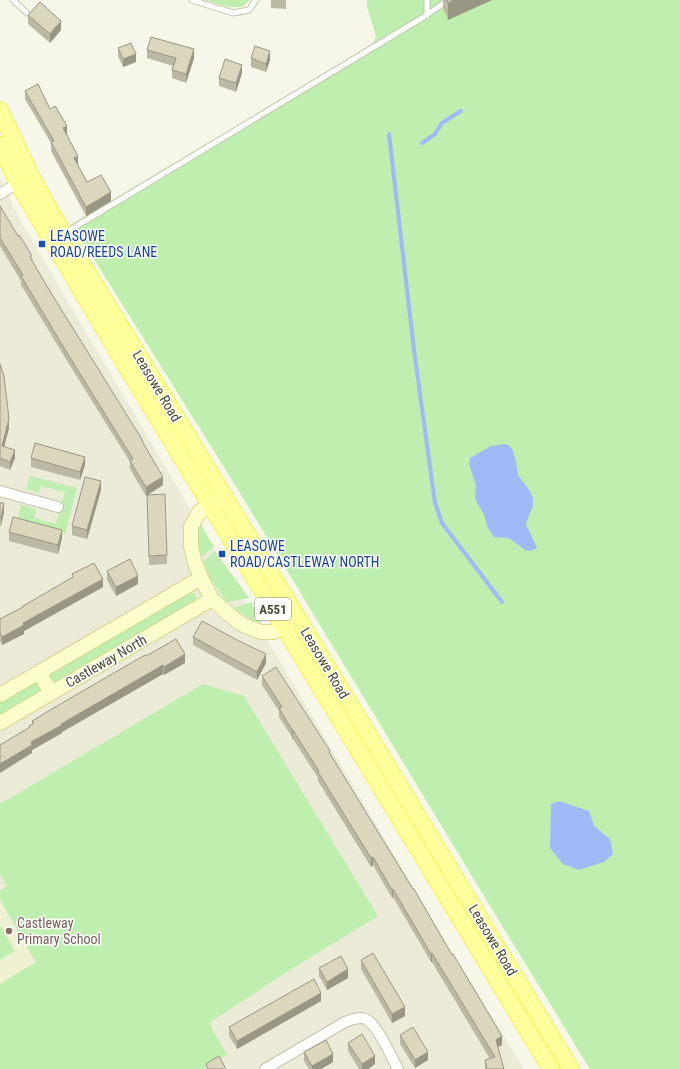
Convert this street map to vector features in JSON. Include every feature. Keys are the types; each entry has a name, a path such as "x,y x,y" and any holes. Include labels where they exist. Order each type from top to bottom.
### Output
{"main road":[{"name":"Leasowe Road","path":"0,110 25,179"},
{"name":"Leasowe Road","path":"0,145 25,179 210,504 551,1069"},
{"name":"Leasowe Road","path":"58,237 164,397 571,1069"}],"street":[{"path":"0,194 25,179"},
{"path":"0,491 58,507"},
{"path":"210,504 224,496"},
{"name":"Leasowe Road","path":"210,504 199,512 191,527 191,546 195,563 201,578 212,598 241,624 261,632 274,632 283,626"},
{"name":"Castleway North","path":"0,695 201,578"},
{"name":"Castleway North","path":"0,723 212,598"},
{"path":"283,626 297,618"},
{"path":"39,672 51,693"},
{"path":"265,1069 345,1022 365,1018 374,1026 398,1069"}],"lane":[{"path":"13,0 27,13"},
{"path":"192,0 233,13 249,10 256,0"},
{"path":"427,0 427,14"},
{"path":"58,237 448,0"}],"shaded area":[{"path":"0,178 21,222 440,933 524,1069 0,1069"},
{"name":"Castleway Primary School","path":"0,900 36,963 0,984"}],"green space":[{"path":"205,0 250,0 242,7 228,7"},
{"path":"367,0 680,0 680,1069 590,1069 234,483 72,224 372,45 376,36 367,7"},
{"path":"30,476 77,488 65,534 17,522 21,505 36,509 34,518 56,524 65,492 41,486 39,493 26,489"},
{"path":"200,523 214,547 201,557 197,528"},
{"path":"215,551 249,598 227,602 209,577 204,561"},
{"path":"188,591 195,594 196,599 194,603 58,683 52,680 50,675 52,671"},
{"path":"251,602 262,622 256,623 234,608"},
{"path":"33,682 39,682 41,687 38,693 0,716 0,701"},
{"path":"203,684 244,696 378,916 290,970 209,1023 227,1055 203,1069 0,1069 0,984 36,962 0,900 0,891 7,886 0,874 0,804"},
{"path":"0,925 15,951 0,960"}],"water":[{"path":"504,444 509,445 513,451 518,475 530,491 533,498 533,506 526,524 537,548 531,551 525,550 509,538 494,537 488,528 484,514 475,497 476,485 469,464 470,458 491,446"},
{"path":"559,801 589,811 594,826 610,839 613,854 604,862 579,870 563,864 550,848 551,804"}],"building":[{"path":"447,0 455,0 448,3"},
{"path":"40,2 61,21 50,34 28,15"},
{"path":"151,37 194,49 186,74 172,70 176,58 147,50"},
{"path":"131,43 136,54 123,59 118,48"},
{"path":"255,46 270,51 266,64 251,58"},
{"path":"225,59 242,65 236,83 219,78"},
{"path":"38,84 50,109 55,106 67,126 63,128 78,156 74,158 87,182 101,175 111,192 86,207 51,142 54,141 25,91"},
{"path":"0,206 18,236 19,235 26,246 32,256 30,257 48,288 143,441 163,477 146,487 130,461 133,459 69,356 0,238"},
{"path":"0,364 4,376 9,419 2,446 15,450 10,462 0,458"},
{"path":"35,443 85,457 80,472 31,458"},
{"path":"85,477 101,481 87,530 72,526"},
{"path":"165,494 167,555 149,556 147,495"},
{"path":"0,503 4,503 1,518 0,517"},
{"path":"13,517 62,530 58,545 9,532"},
{"path":"130,559 138,576 116,587 107,571"},
{"path":"94,563 103,579 23,623 24,625 2,637 0,633 0,619 73,577 72,574"},
{"path":"202,621 266,654 257,672 193,637"},
{"path":"176,639 185,654 164,667 163,665 61,724 62,725 31,742 32,745 0,764 0,745 30,727 29,726 34,723 32,721 145,655 146,656"},
{"path":"276,667 330,751 329,752 414,889 452,955 453,954 502,1036 496,1040 504,1069 487,1069 485,1060 495,1057 432,953 431,954 393,889 392,890 373,857 371,858 279,708 282,707 262,676"},
{"path":"373,953 405,1007 392,1014 361,960"},
{"path":"341,956 348,969 327,982 319,968"},
{"path":"314,979 321,993 237,1041 229,1027"},
{"path":"413,1027 428,1052 415,1060 400,1035"},
{"path":"362,1034 375,1056 362,1064 348,1043"},
{"path":"326,1040 333,1054 312,1066 304,1052"},
{"path":"219,1056 226,1069 208,1069 206,1064"}],"waterway":[{"path":"422,143 435,134 442,123 461,111"},
{"path":"389,134 414,350 435,503 442,523 502,602"}],"place":[{"name":"LEASOWE ROAD/REEDS LANE","path":"42,244"},
{"name":"LEASOWE ROAD/CASTLEWAY NORTH","path":"222,554"},
{"name":"Castleway Primary School","path":"9,931"}]}
